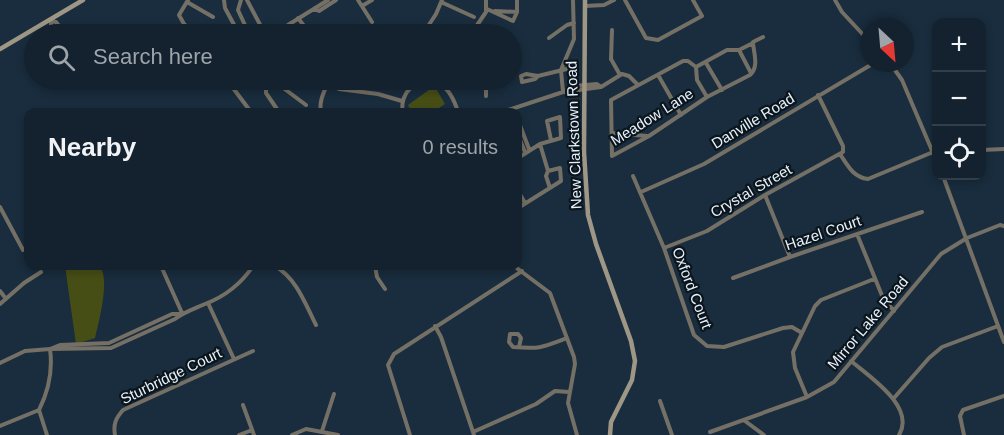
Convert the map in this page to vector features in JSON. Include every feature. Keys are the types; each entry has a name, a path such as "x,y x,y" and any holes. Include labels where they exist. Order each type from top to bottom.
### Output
{"street":[{"path":"44,24 83,0"},
{"path":"224,0 225,8 234,24"},
{"path":"241,0 238,10 244,24"},
{"path":"248,0 260,24"},
{"path":"291,24 328,0"},
{"path":"314,9 319,11 336,0"},
{"path":"358,0 372,22"},
{"path":"362,6 372,0"},
{"path":"486,0 489,10 513,21 518,1"},
{"path":"563,92 561,70 574,39 573,0"},
{"path":"585,3 604,5 614,0"},
{"path":"625,0 646,38 658,40 702,16 693,0"},
{"path":"835,0 842,12 860,31"},
{"path":"184,24 179,15 188,1 213,17"},
{"path":"430,24 441,1 474,17"},
{"name":"New Clarkstown Road","path":"585,3 583,87 588,215 631,341 635,361 632,380 611,422 610,435"},
{"path":"489,10 517,12"},
{"path":"478,24 489,10"},
{"path":"298,18 302,24"},
{"path":"549,38 574,23"},
{"path":"612,30 611,59 620,75"},
{"path":"0,49 24,35"},
{"name":"Meadow Lane","path":"751,74 707,97 649,136 612,156 611,100 683,61 688,61 696,68 727,50 739,50 763,37"},
{"path":"739,50 751,74 756,65 753,43"},
{"path":"706,63 722,90"},
{"path":"538,76 575,67"},
{"path":"696,68 699,84 707,97"},
{"name":"Danville Road","path":"640,192 704,164 860,71"},
{"path":"896,72 932,150"},
{"path":"516,108 583,87 601,87 620,75 629,76 638,85"},
{"path":"658,75 681,114"},
{"path":"235,90 248,108"},
{"path":"266,90 276,108"},
{"path":"286,90 306,105"},
{"path":"320,108 325,90"},
{"path":"344,90 387,96 402,101"},
{"path":"403,108 402,101 409,90"},
{"path":"447,90 456,108"},
{"path":"485,90 486,96"},
{"path":"818,95 843,146 843,152 840,154 852,172 860,178 868,179 932,152"},
{"path":"522,155 540,144 561,138 560,117 548,121 551,140"},
{"path":"522,133 527,151"},
{"path":"612,133 649,136"},
{"path":"522,142 527,151"},
{"path":"540,144 548,171 546,176 550,188"},
{"path":"986,150 1004,149"},
{"name":"Crystal Street","path":"664,249 707,231 765,195 840,154"},
{"path":"522,206 561,181 560,168 548,171"},
{"name":"Oxford Court","path":"633,176 664,249 694,335 707,346 724,347 783,328 792,327 802,333"},
{"path":"945,180 1004,342"},
{"path":"765,195 790,256"},
{"path":"522,198 525,204"},
{"path":"0,207 23,250"},
{"name":"Hazel Court","path":"733,278 790,256 922,212"},
{"path":"1002,226 1004,221"},
{"name":"Mirror Lake Road","path":"710,432 807,397 834,382 941,254 967,238 1002,226"},
{"path":"857,234 883,298 894,311"},
{"path":"163,270 181,314"},
{"path":"0,363 25,351 50,349 60,345 109,343 172,314 181,314 208,303 234,289 250,270"},
{"path":"282,270 295,284 316,325"},
{"path":"376,270 385,290"},
{"path":"410,435 388,364 394,354 522,271 550,293 567,338 574,364 568,409 577,435"},
{"path":"0,304 41,272"},
{"path":"807,397 795,368 793,352 815,306 821,300 874,279"},
{"path":"0,291 6,299"},
{"path":"208,303 234,359"},
{"path":"435,326 441,337 474,434 536,404 555,391 569,392"},
{"path":"894,398 929,358 942,347 998,326"},
{"path":"519,347 539,349 567,338"},
{"path":"0,426 39,410 46,395 52,366 50,349"},
{"name":"Sturbridge Court","path":"114,434 117,418 123,410 254,351"},
{"path":"851,361 894,398 901,415 903,428 899,435"},
{"path":"322,431 334,394"},
{"path":"964,435 960,416 963,410 1004,396"},
{"path":"660,401 672,435"},
{"path":"239,435 253,433 243,405"},
{"path":"39,410 47,435"},
{"path":"744,420 764,435"},
{"path":"292,435 306,429 338,435"}],"green space":[{"path":"429,90 437,90 445,104 439,108 409,108 408,105"},
{"path":"66,270 102,270 104,291 95,338 76,344"}]}
